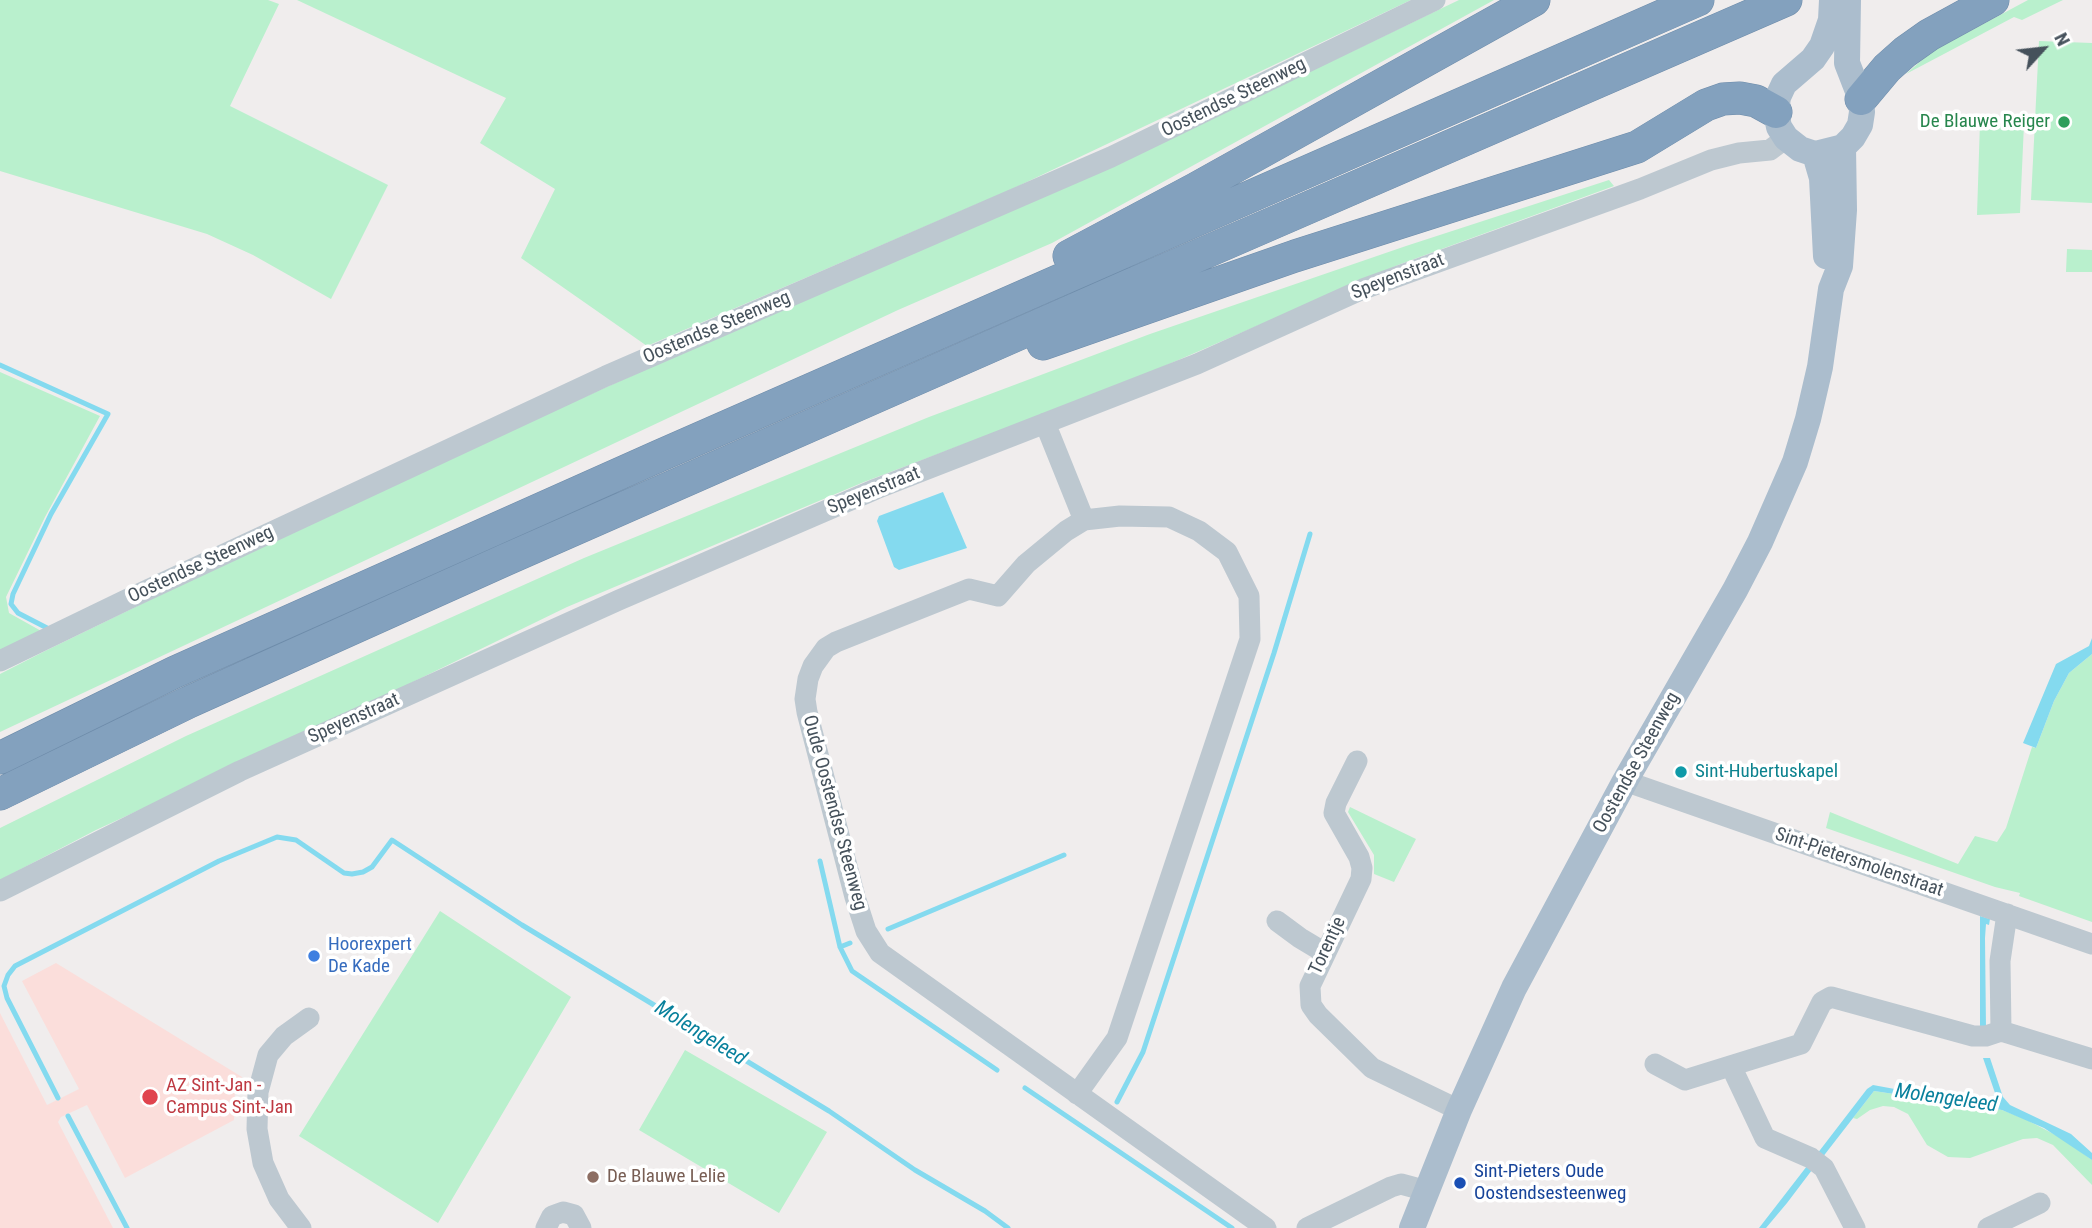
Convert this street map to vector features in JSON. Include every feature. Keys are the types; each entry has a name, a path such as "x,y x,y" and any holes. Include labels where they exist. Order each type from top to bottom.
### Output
{"highway":[{"path":"1014,300 1042,272 1082,248 1195,189 1534,0"},
{"path":"0,758 174,672 672,450 1698,0"},
{"path":"0,794 189,702 950,364 1786,0"},
{"path":"1861,99 1905,52 1993,0"},
{"path":"950,364 1023,351 1295,256 1609,157 1637,147 1706,105 1723,99 1756,101 1777,133"}],"main road":[{"path":"1837,7 1847,63 1861,99 1862,112 1860,125 1843,147 1815,154 1800,149 1777,133 1778,97 1784,84 1812,59 1822,46 1837,7"},
{"name":"Oostendse Steenweg","path":"1412,1228 1459,1110 1514,988 1625,781 1735,590 1795,462 1820,367 1832,289 1840,266 1844,210 1843,147"},
{"name":"Oostendse Steenweg","path":"1815,154 1822,178 1826,266 1832,289"}],"street":[{"name":"Oostendse Steenweg","path":"0,661 606,376 1111,157 1435,0"},
{"name":"Speyenstraat","path":"0,891 240,771 620,600 876,489 1197,364 1363,289 1640,189 1711,160 1739,153 1777,133"},
{"path":"1045,424 1084,520"},
{"name":"Oude Oostendse Steenweg","path":"1077,1094 1117,1038 1250,639 1249,596 1227,552 1199,531 1169,517 1120,516 1084,520 1066,531 1026,564 998,596 969,589 836,642 820,655 813,666 805,699 855,897 866,931 880,953 1077,1094 1266,1228"},
{"name":"Torentje","path":"1357,761 1336,803 1334,813 1359,857 1361,879 1310,986 1311,1005 1372,1068 1459,1110"},
{"name":"Sint-Pietersmolenstraat","path":"1625,781 2092,944"},
{"path":"2001,1031 2000,961 2007,914"},
{"path":"1278,921 1325,953"},
{"path":"1655,1064 1685,1080 1801,1044 1822,1002 1831,997 1973,1036 1986,1036 2001,1031 2092,1059"},
{"path":"301,1228 279,1199 263,1163 257,1129 258,1092 268,1055 284,1036 309,1018"},
{"path":"1731,1066 1765,1138 1811,1158 1824,1168 1854,1228"},
{"path":"1307,1228 1391,1186 1401,1184 1427,1191"},
{"path":"1988,1228 2040,1203"},
{"path":"546,1228 552,1216 563,1212 574,1215 581,1228"}],"shaded area":[{"name":"AZ Sint-Jan - Campus Sint-Jan","path":"56,963 242,1077 235,1088 234,1120 125,1178 87,1105 61,1117 58,1122 113,1228 0,1228 0,1013 47,1105 79,1089 22,981"}],"green space":[{"path":"0,0 268,0 279,4 230,106 388,185 331,299 253,255 207,234 0,171"},
{"path":"297,0 1411,0 1010,190 647,346 521,258 555,189 480,143 506,98"},
{"path":"1459,0 1494,0 1052,243 898,310 0,732 0,674 45,651 361,497 1292,80"},
{"path":"2028,0 2063,0 2022,20 2014,17 1906,74 1931,52"},
{"name":"De Blauwe Reiger","path":"2039,41 2092,43 2092,203 2031,200"},
{"name":"De Blauwe Reiger","path":"1980,122 2024,124 2020,213 1977,215"},
{"path":"1609,180 1614,186 1398,265 1123,384 864,482 567,607 337,719 96,830 0,880 0,828 186,736 584,558 929,417 1150,334"},
{"path":"2067,249 2092,250 2092,272 2066,272"},
{"path":"0,372 100,416 45,517 6,597 9,613 43,632 0,653"},
{"path":"2092,654 2092,922 2019,896 2020,893 1995,887 1826,828 1830,812 1958,864 1975,836 1997,842 2006,828 2032,747 2036,748 2054,701 2069,673"},
{"path":"1350,807 1416,839 1394,882 1374,874 1374,855 1348,812"},
{"path":"440,911 571,997 438,1223 299,1136"},
{"path":"685,1050 827,1132 779,1213 639,1130"},
{"path":"1874,1091 2002,1110 2025,1119 2065,1140 2092,1160 2092,1185 2053,1145 2037,1138 2023,1139 1970,1158 1948,1157 1927,1145 1908,1114 1894,1107 1883,1106 1870,1110 1857,1119 1853,1118"}],"water":[{"path":"943,492 967,548 899,570 894,567 877,521 879,516"},
{"path":"2092,638 2092,654 2069,673 2054,701 2036,748 2023,743 2056,664 2089,646"},
{"path":"1980,916 1990,919 1989,925 1986,924 1985,938 1986,1029 1980,1030"},
{"path":"1983,1058 1990,1058 2003,1097 2010,1105 2071,1134 2092,1153 2092,1160 2044,1128 2002,1110 1874,1091 1822,1158 1817,1154 1867,1089 1873,1085 1911,1092 1990,1100 1995,1093"},
{"path":"1807,1166 1812,1170 1787,1203 1766,1228 1759,1228"}],"waterway":[{"path":"0,365 108,414 51,514 13,594 11,604 18,613 49,629"},
{"path":"1117,1102 1143,1052 1274,653 1310,534"},
{"name":"Molengeleed","path":"58,1098 7,998 4,986 15,966 219,861 277,837 296,840 344,873 352,874 372,867 392,840 522,925 829,1111 915,1170 985,1211 1008,1228"},
{"path":"888,929 1064,855"},
{"path":"820,861 840,947 850,943"},
{"path":"840,947 852,971 997,1070"},
{"path":"1025,1088 1232,1228"},
{"path":"68,1116 127,1228"}],"place":[{"name":"De Blauwe Reiger","path":"2064,122"},
{"name":"Sint-Hubertuskapel","path":"1681,772"},
{"name":"Hoorexpert De Kade","path":"314,956"},
{"name":"AZ Sint-Jan - Campus Sint-Jan","path":"150,1097"},
{"name":"De Blauwe Lelie","path":"593,1177"},
{"name":"Sint-Pieters Oude Oostendsesteenweg","path":"1460,1183"}]}
